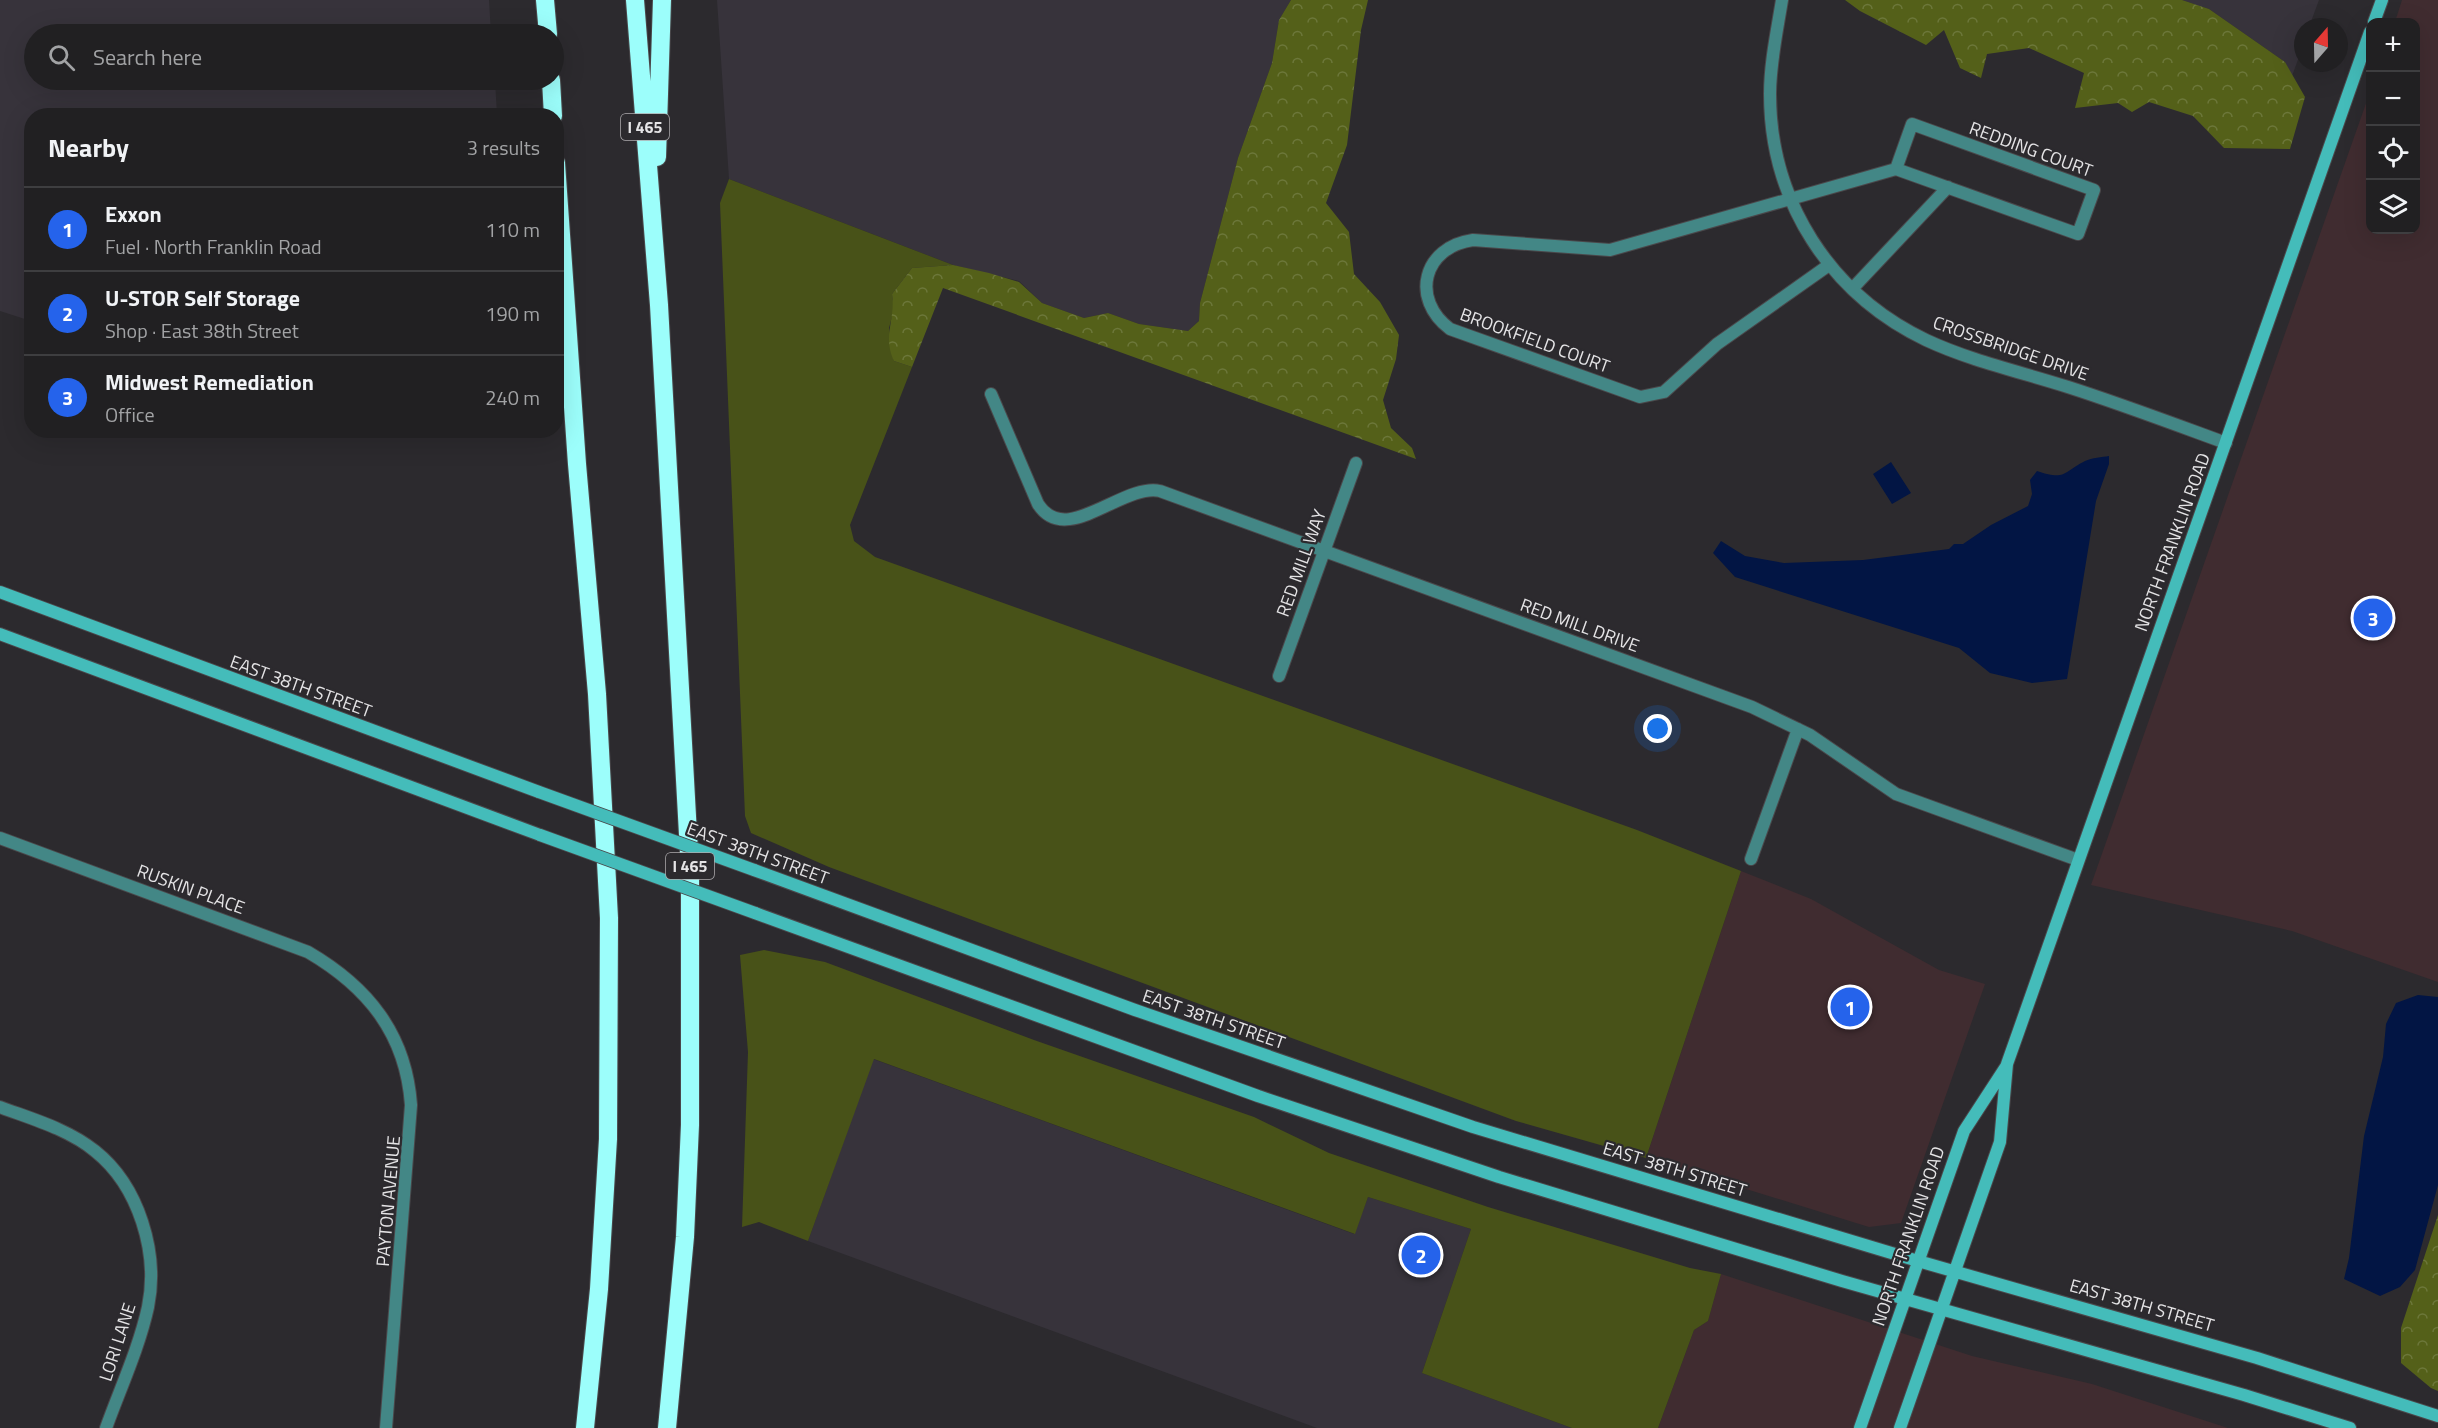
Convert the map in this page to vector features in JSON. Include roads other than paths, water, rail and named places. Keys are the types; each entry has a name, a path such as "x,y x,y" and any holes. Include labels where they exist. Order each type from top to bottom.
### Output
{"highway":[{"path":"545,0 547,24"},
{"name":"I 465","path":"635,0 654,254 690,871 692,976 685,1237 667,1428"},
{"path":"654,254 662,0"},
{"path":"552,90 553,108"},
{"path":"564,279 576,453 597,694 609,918 608,1139 599,1289 585,1428"}],"main road":[{"path":"2375,18 2382,0"},
{"name":"NORTH FRANKLIN ROAD","path":"1860,1428 1964,1131 2007,1064 2366,43"},
{"name":"EAST 38TH STREET","path":"0,592 1158,1018 1473,1127 1918,1261 2274,1363 2438,1416"},
{"path":"0,634 540,836 1369,1133 1499,1177 1904,1299 2244,1395 2350,1428"},
{"name":"NORTH FRANKLIN ROAD","path":"1900,1428 2000,1142 2007,1064"}],"street":[{"name":"CROSSBRIDGE DRIVE","path":"1782,0 1770,94 1775,153 1789,201 1813,244 1852,289 1868,303 1925,339 2226,443"},
{"name":"REDDING COURT","path":"1912,124 2094,190 2078,234 1896,169 1912,124"},
{"path":"1789,201 1896,169"},
{"path":"1852,289 1948,187"},
{"name":"BROOKFIELD COURT","path":"1789,201 1610,250 1473,240 1458,242 1446,249 1434,261 1428,274 1426,296 1431,309 1450,329 1640,398 1669,389 1717,344 1829,265"},
{"name":"RED MILL DRIVE","path":"991,394 1038,504 1044,513 1055,518 1070,520 1141,490 1152,489 1752,707 1798,729 1896,794 2078,860"},
{"name":"RED MILL WAY","path":"1280,676 1356,463"},
{"path":"1751,859 1798,729"},
{"name":"RUSKIN PLACE","path":"0,838 308,952 332,966 361,990"},
{"name":"PAYTON AVENUE","path":"361,990 374,1004 394,1038 407,1076 411,1105 386,1428"},
{"name":"LORI LANE","path":"0,1107 49,1125 95,1150 119,1178 147,1237 151,1286 143,1326 106,1428"}],"water":[{"path":"2109,456 2109,464 2096,501 2067,679 2032,683 1990,673 1959,648 1735,577 1713,553 1721,541 1745,556 1784,563 1863,560 1949,549 1954,544 1963,544 1991,525 2028,506 2032,494 2030,480 2037,471 2054,475 2064,474 2085,461"},
{"path":"1891,462 1911,493 1892,504 1873,474"},
{"path":"2418,995 2438,997 2438,1185 2415,1270 2400,1287 2380,1296 2344,1279 2349,1258 2364,1136 2383,1057 2386,1024 2396,1003"}],"place":[{"name":"Midwest Remediation","path":"2373,618"},
{"name":"Exxon","path":"1850,1007"},
{"name":"U-STOR Self Storage","path":"1421,1255"}]}
